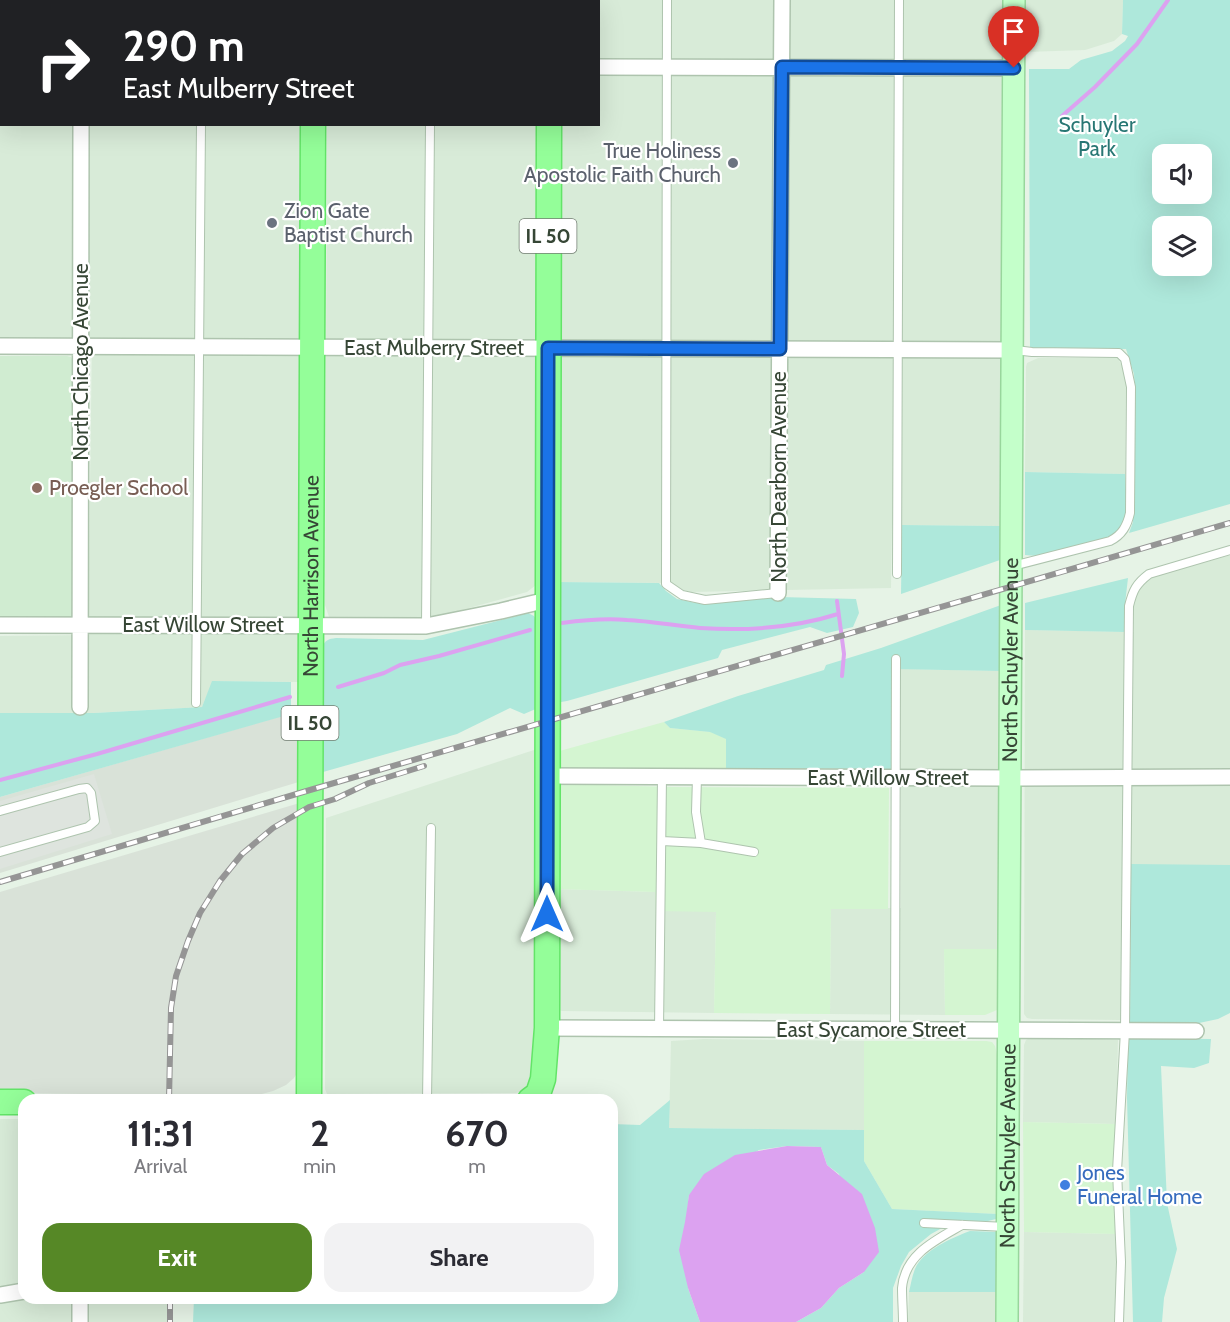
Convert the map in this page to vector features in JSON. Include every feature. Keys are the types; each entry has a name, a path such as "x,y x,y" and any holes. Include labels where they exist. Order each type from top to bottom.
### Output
{"main road":[{"name":"North Harrison Avenue","path":"309,1094 312,126"},
{"name":"IL 50","path":"538,1094 543,1079 547,1028 549,126"},
{"path":"0,1102 18,1102"}],"street":[{"name":"North Dearborn Avenue","path":"778,593 782,0"},
{"name":"North Schuyler Avenue","path":"1007,1322 1014,0"},
{"path":"600,67 1014,68"},
{"name":"North Chicago Avenue","path":"80,707 81,126"},
{"name":"East Mulberry Street","path":"0,346 1013,350"},
{"name":"East Willow Street","path":"0,625 426,626 547,600"},
{"name":"East Willow Street","path":"547,776 1230,777"},
{"name":"East Sycamore Street","path":"547,1028 1196,1031"},
{"path":"0,1295 18,1292"},
{"path":"80,1304 80,1322"}],"lane":[{"path":"667,0 666,584 682,595 705,600 778,593"},
{"path":"897,574 899,0"},
{"path":"196,703 201,126"},
{"path":"426,626 430,126"},
{"path":"1012,566 1110,542 1119,537 1124,530 1130,513 1131,387 1125,359 1119,352 1013,350"},
{"path":"1119,1322 1122,1262 1117,1172 1125,1030 1129,606 1133,591 1149,574 1230,550"},
{"path":"895,1030 896,659"},
{"path":"659,1029 662,777"},
{"path":"697,777 696,812 701,843"},
{"path":"0,811 87,788 91,793 96,821 88,827 0,852"},
{"path":"427,1094 431,828"},
{"path":"662,841 701,843 754,852"},
{"path":"924,1223 1008,1227"},
{"path":"903,1322 902,1286 912,1259 926,1246 962,1225"}],"shaded area":[{"path":"600,0 1002,0 1000,526 892,525 891,588 691,592 673,583 555,582 561,126 600,126"},
{"path":"1026,0 1123,0 1122,34 1114,41 1085,50 1026,52"},
{"path":"0,126 303,126 300,682 213,681 202,707 93,713 0,713 0,636 88,635 92,338 0,337"},
{"path":"327,126 537,126 538,577 536,585 527,592 429,619 334,620 329,617 325,605"},
{"name":"Proegler School","path":"0,356 67,356 73,361 74,615 70,620 0,619"},
{"path":"1038,358 1118,358 1125,373 1126,385 1125,474 1025,472 1026,367 1027,363"},
{"path":"1230,556 1230,865 1122,865 1121,1020 1027,1018 1024,1014 1025,630 1134,632 1134,602 1138,591 1150,578"},
{"path":"901,669 1000,671 1000,949 944,950 945,1015 830,1014 831,908 901,908"},
{"path":"303,710 302,781 0,873 0,797"},
{"path":"664,722 670,728 711,732 727,739 726,768 561,769 558,766 556,752"},
{"path":"537,749 533,1071 529,1086 516,1093 327,1094 325,1089 326,818"},
{"path":"94,774 112,834 0,869 0,801"},
{"path":"560,784 889,788 888,909 831,909 830,1014 714,1013 716,912 656,911 655,892 555,889 557,787"},
{"path":"303,802 301,1067 286,1085 262,1094 0,1093 0,892"},
{"path":"555,889 655,892 716,912 714,1013 562,1011 557,1009"},
{"path":"944,949 1000,949 1000,1006 997,1010 985,1015 945,1015"},
{"path":"1031,1037 1118,1040 1116,1124 1023,1122 1024,1045"},
{"path":"704,1039 864,1041 864,1130 669,1128 671,1041"},
{"path":"864,1041 992,1042 998,1059 998,1214 892,1209 864,1161"},
{"path":"0,1119 18,1119 18,1304 168,1304 168,1322 0,1322"},
{"path":"1023,1122 1116,1124 1113,1172 1116,1234 1024,1232"},
{"path":"787,1146 821,1147 827,1165 862,1194 875,1228 879,1252 864,1272 839,1288 821,1308 796,1322 700,1322 688,1288 679,1250 689,1195 704,1174 735,1155"},
{"path":"1024,1232 1116,1234 1118,1260 1115,1322 1023,1322"},
{"path":"909,1292 999,1292 999,1322 908,1322"}],"green space":[{"name":"Schuyler Park","path":"1123,0 1230,0 1230,504 1129,533 1133,522 1135,391 1134,374 1126,349 1030,349 1029,69 1069,69 1081,60 1112,51 1128,36 1122,34"},
{"path":"1025,472 1125,474 1127,502 1121,526 1107,539 1037,556 1025,555"},
{"path":"902,525 1000,526 1000,560 901,594"},
{"path":"1128,578 1125,632 1025,630 1025,603"},
{"path":"555,582 659,583 677,599 696,603 780,597 856,599 859,613 853,627 827,633 810,627 722,650 718,658 555,703"},
{"path":"1001,605 1000,671 891,669 891,769 726,768 726,739 710,732 670,728 664,722 738,696 824,670 826,665"},
{"path":"528,613 537,621 538,708 524,714 510,708 457,734 323,772 322,648 327,640 336,638 423,640"},
{"path":"212,681 291,682 291,714 0,797 0,713 94,713 202,707"},
{"path":"1131,864 1230,865 1230,1013 1218,1019 1199,1023 1130,1022"},
{"path":"1128,1038 1211,1039 1209,1063 1194,1068 1161,1066 1167,1203 1177,1249 1164,1298 1162,1322 1133,1322 1127,1098"},
{"path":"670,1100 669,1128 864,1130 864,1161 892,1209 998,1214 996,1219 980,1223 955,1221 931,1234 909,1252 893,1288 893,1322 796,1322 821,1308 839,1288 864,1272 839,1174 827,1165 821,1147 787,1146 759,1150 689,1195 686,1222 688,1288 700,1322 193,1322 194,1304 618,1304 618,1124 640,1125"},
{"path":"970,1231 998,1232 999,1292 909,1292 915,1269 924,1256 931,1250"}],"waterway":[{"path":"1062,116 1095,87 1137,44 1168,0"},
{"path":"837,601 844,654 842,676"},
{"path":"562,623 619,619 700,628 752,629 804,623 838,614"},
{"path":"338,687 384,673 400,665 530,630"},
{"path":"0,780 290,697"}],"railway":[{"path":"0,882 1230,523"},
{"path":"169,1094 171,1008 176,976 200,913 220,881 242,854 273,828 309,807 335,799 369,783 424,766"},
{"path":"170,1304 170,1322"}],"place":[{"name":"True Holiness Apostolic Faith Church","path":"733,163"},
{"name":"Zion Gate Baptist Church","path":"272,223"},
{"name":"Proegler School","path":"37,488"},
{"name":"Jones Funeral Home","path":"1065,1185"}],"route":[{"path":"547,914 548,348 780,349 782,67 1014,68"}]}
